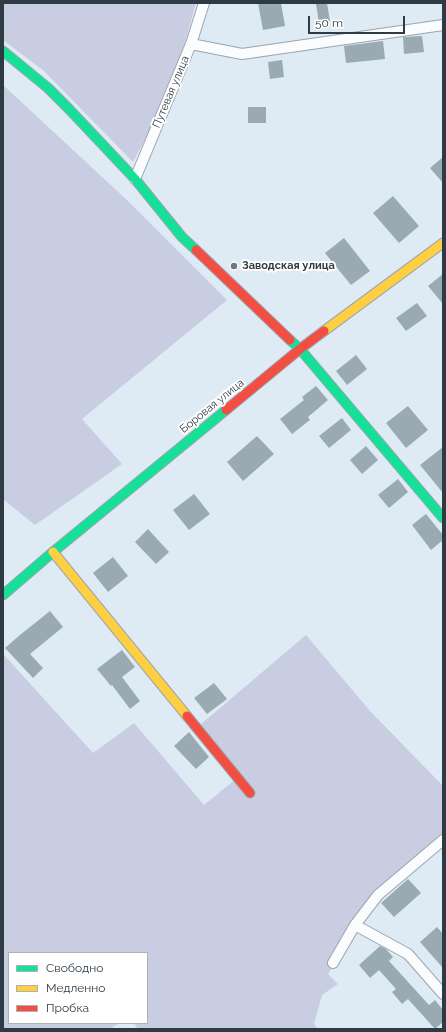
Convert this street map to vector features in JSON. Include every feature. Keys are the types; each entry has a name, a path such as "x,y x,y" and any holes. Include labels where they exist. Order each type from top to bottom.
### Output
{"street":[{"name":"Путевая улица","path":"135,179 191,44 204,3"},
{"path":"191,44 242,54 443,24"},
{"path":"3,51 48,88 69,109 135,179 182,237 300,349 443,518"},
{"name":"Боровая улица","path":"3,596 53,552 300,349 443,243"},
{"path":"53,552 250,793"},
{"path":"333,963 355,925 378,895 443,840"},
{"path":"355,925 408,954 443,994"}],"shaded area":[{"path":"3,3 196,3 184,46 149,132 133,162 44,71 3,40"},
{"path":"3,85 129,202 227,300 82,419 122,464 35,525 3,499"},
{"path":"306,635 370,711 443,786 443,836 377,892 328,974 338,984 322,995 314,1024 318,1029 138,1029 135,1024 148,1024 148,952 8,952 8,1024 118,1024 110,1029 3,1029 3,656 4,655 93,753 134,723 204,805 236,779 200,725"}],"building":[{"path":"258,3 281,3 285,26 263,30"},
{"path":"327,3 330,21 319,23 316,4"},
{"path":"422,36 424,52 404,54 403,37"},
{"path":"383,41 385,59 346,63 344,46"},
{"path":"282,60 284,77 270,79 268,62"},
{"path":"248,107 266,107 266,123 248,123"},
{"path":"443,157 443,183 430,168"},
{"path":"393,196 419,226 399,243 373,213"},
{"path":"344,238 370,271 351,285 325,253"},
{"path":"443,274 443,304 428,286"},
{"path":"417,303 427,316 406,331 396,318"},
{"path":"356,355 367,369 347,385 336,371"},
{"path":"316,386 328,400 308,417 310,420 292,434 280,419 304,400 302,397"},
{"path":"408,406 428,430 406,448 386,423"},
{"path":"342,418 351,430 329,448 319,436"},
{"path":"257,436 274,454 243,481 227,462"},
{"path":"366,446 378,460 362,474 350,460"},
{"path":"443,447 443,493 420,465"},
{"path":"398,479 408,492 389,508 378,495"},
{"path":"194,494 210,514 189,530 173,510"},
{"path":"426,514 443,535 443,540 431,550 412,525"},
{"path":"148,529 169,552 156,564 135,542"},
{"path":"113,557 128,576 108,592 93,573"},
{"path":"50,611 63,627 30,654 43,668 33,678 5,648"},
{"path":"122,650 135,667 122,677 140,701 130,709 112,685 111,686 97,669"},
{"path":"214,683 227,699 207,714 194,698"},
{"path":"189,732 209,757 196,769 174,746"},
{"path":"408,879 421,893 394,917 381,903"},
{"path":"437,927 443,934 443,968 420,942"},
{"path":"380,946 386,949 393,957 389,961 429,1005 435,1000 443,1010 443,1022 435,1029 408,999 402,1004 392,992 396,989 379,970 370,978 359,965"}],"traffic: fast":[{"path":"3,51 48,88 69,109 135,179 182,237 196,250"},
{"path":"290,340 300,349 443,518"},
{"path":"3,595 226,410"}],"traffic: slow":[{"path":"324,331 443,243"},
{"path":"53,552 187,716"}],"traffic: jam":[{"path":"196,250 290,340"},
{"path":"226,410 324,331"},
{"path":"187,716 250,793"}],"place":[{"name":"Заводская улица","path":"234,266"}]}
